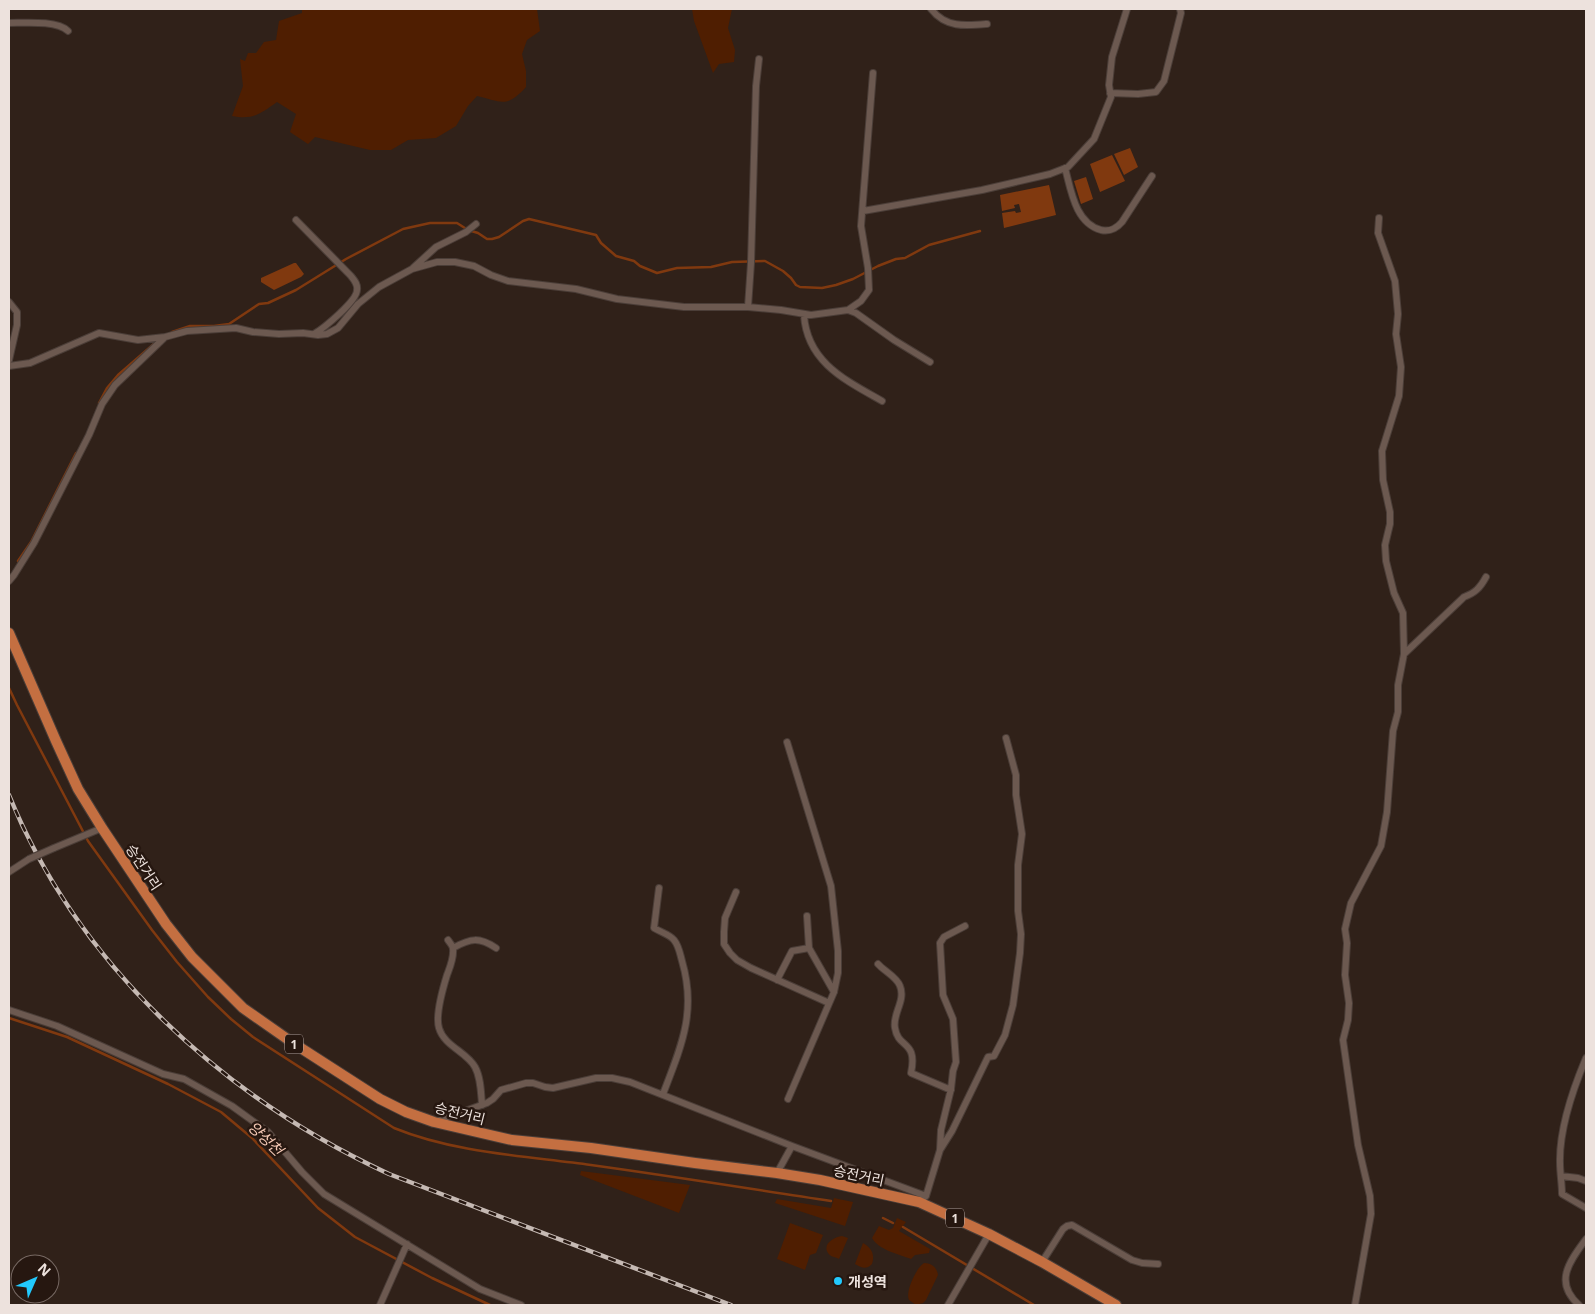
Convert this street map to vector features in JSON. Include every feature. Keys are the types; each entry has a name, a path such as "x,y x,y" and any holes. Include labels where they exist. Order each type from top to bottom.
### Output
{"main road":[{"name":"승전거리","path":"9,633 78,789 166,924 192,957 243,1008 380,1100 434,1122 512,1140 592,1148 695,1163 777,1172 922,1199 1042,1262 1116,1305"}],"street":[{"path":"931,9 945,22 962,26 987,24"},
{"path":"863,211 982,190 1050,174 1068,167 1094,139 1111,97 1112,57 1127,9"},
{"path":"1110,93 1138,94 1156,92 1164,81 1181,13 1180,9"},
{"path":"9,23 56,24 68,31"},
{"path":"748,307 756,86 759,59"},
{"path":"848,310 861,301 869,290 861,226 873,73"},
{"path":"1065,168 1071,191 1083,218 1097,228 1104,230 1116,228 1122,222 1152,176"},
{"path":"1356,1305 1371,1214 1370,1196 1358,1145 1343,1040 1348,1020 1349,1002 1345,975 1347,943 1345,929 1351,903 1381,846 1387,812 1393,731 1398,712 1398,685 1404,654 1403,613 1394,593 1386,561 1385,545 1390,524 1390,512 1383,480 1382,451 1399,396 1401,367 1396,334 1398,314 1395,280 1378,233 1379,218"},
{"path":"296,220 356,282 358,289 356,294 328,324 313,334"},
{"path":"9,366 30,363 99,333 138,340 165,337 187,331 236,328 253,332 279,334 327,334 338,328 358,304 379,287 412,269 436,248 471,228"},
{"path":"412,269 437,262 455,262 474,266 508,281 576,290 617,299 684,307 748,307 781,310 804,315 848,310 856,313 894,340 930,362"},
{"path":"9,302 17,312 17,326 9,360"},
{"path":"804,315 805,327 811,345 820,358 845,379 882,401"},
{"path":"9,581 34,544 89,436 102,404 115,384 165,337"},
{"path":"1404,654 1464,597 1474,593 1486,577"},
{"path":"434,1122 482,1105 493,1099 500,1090 526,1082 545,1088 553,1088 596,1078 612,1078 630,1082 663,1094 922,1199 940,1150 952,1131 988,1057 994,1056 1005,1035 1013,1005 1021,934 1018,865 1022,834 1016,795 1016,775 1006,738"},
{"path":"787,742 831,886 838,951 838,972 834,992 788,1099"},
{"path":"9,872 29,859 102,828"},
{"path":"659,888 654,928 673,939 678,947 686,975 688,1012 680,1048 663,1094"},
{"path":"736,892 725,918 723,936 724,944 737,960 829,1003"},
{"path":"807,916 809,948 834,992"},
{"path":"940,1150 942,1130 956,1062 952,1019 943,995 940,942 944,937 965,926"},
{"path":"448,940 453,948 453,959 441,994 439,1028 447,1041 465,1055 475,1067 480,1084 482,1105"},
{"path":"453,948 465,941 478,940 496,948"},
{"path":"777,980 792,951 809,948"},
{"path":"878,964 898,981 901,988 901,1003 894,1023 895,1031 912,1054 914,1061 911,1073 951,1090"},
{"path":"9,1010 58,1026 163,1074 184,1079 232,1106 268,1132 302,1172 324,1194 480,1288 521,1305"},
{"path":"1586,1058 1570,1103 1563,1133 1560,1162 1562,1194 1586,1208"},
{"path":"777,1172 792,1146"},
{"path":"1561,1176 1586,1181"},
{"path":"1042,1262 1063,1229 1067,1226 1072,1226 1132,1260 1158,1264"},
{"path":"948,1305 989,1234"},
{"path":"1579,1305 1571,1298 1566,1289 1567,1269 1586,1239"},
{"path":"380,1305 406,1244"}],"shaded area":[{"path":"302,9 537,9 540,31 527,40 522,54 526,71 526,87 514,98 504,102 477,96 468,106 456,126 436,138 408,140 391,150 370,150 315,137 308,144 290,132 296,114 277,102 256,115 245,117 232,116 243,86 240,59 245,61 248,53 256,53 264,42 276,40 279,21 302,13"},
{"path":"692,9 732,9 728,28 735,50 734,62 719,64 713,73 694,21"},
{"path":"1130,148 1138,167 1124,175 1114,154"},
{"path":"1112,155 1125,181 1100,192 1090,164"},
{"path":"1086,177 1093,199 1081,204 1074,181"},
{"path":"1049,185 1056,215 1004,228 1002,213 1021,212 1019,204 1014,205 1015,208 1002,211 1000,195"},
{"path":"294,263 304,274 301,277 274,290 261,282 261,278"},
{"path":"581,1171 690,1185 679,1213 580,1175"},
{"path":"834,1198 853,1202 845,1226 775,1203 777,1199 831,1208"},
{"path":"897,1218 906,1222 899,1231 930,1249 929,1253 915,1255 911,1259 889,1251 875,1242 872,1238 879,1226 889,1230 893,1228"},
{"path":"790,1223 823,1235 816,1253 810,1255 805,1270 777,1259"},
{"path":"842,1236 848,1238 839,1259 829,1254 827,1247 832,1239"},
{"path":"863,1243 869,1247 873,1255 872,1264 866,1268 855,1264"},
{"path":"924,1263 933,1266 938,1275 926,1300 916,1305 909,1300 908,1296 915,1275"}],"waterway":[{"path":"172,332 190,326 229,324 259,304 268,303 296,290 346,259 403,229 430,223 457,223 487,239 492,239 499,237 529,219 596,235 601,243 616,256 634,261 640,266 657,273 677,268 711,267 732,262 765,261 783,271 800,287 822,288 853,279 878,266 896,259 905,258 929,245 980,231"},
{"path":"99,403 107,388 118,375 156,342"},
{"path":"18,561 31,542 76,453"},
{"path":"9,688 88,841 177,962 208,997 253,1037 394,1128 441,1143 466,1148 831,1201"},
{"name":"양성천","path":"9,1018 67,1037 168,1084 221,1112 252,1138 318,1208 355,1237 432,1278 490,1305"},
{"path":"883,1218 893,1223"},
{"path":"903,1227 1034,1305"}],"railway":[{"path":"9,795 38,857 74,915 116,970 163,1020 214,1066 270,1107 328,1143 389,1174 731,1305"}],"place":[{"name":"개성역","path":"838,1281"}]}
